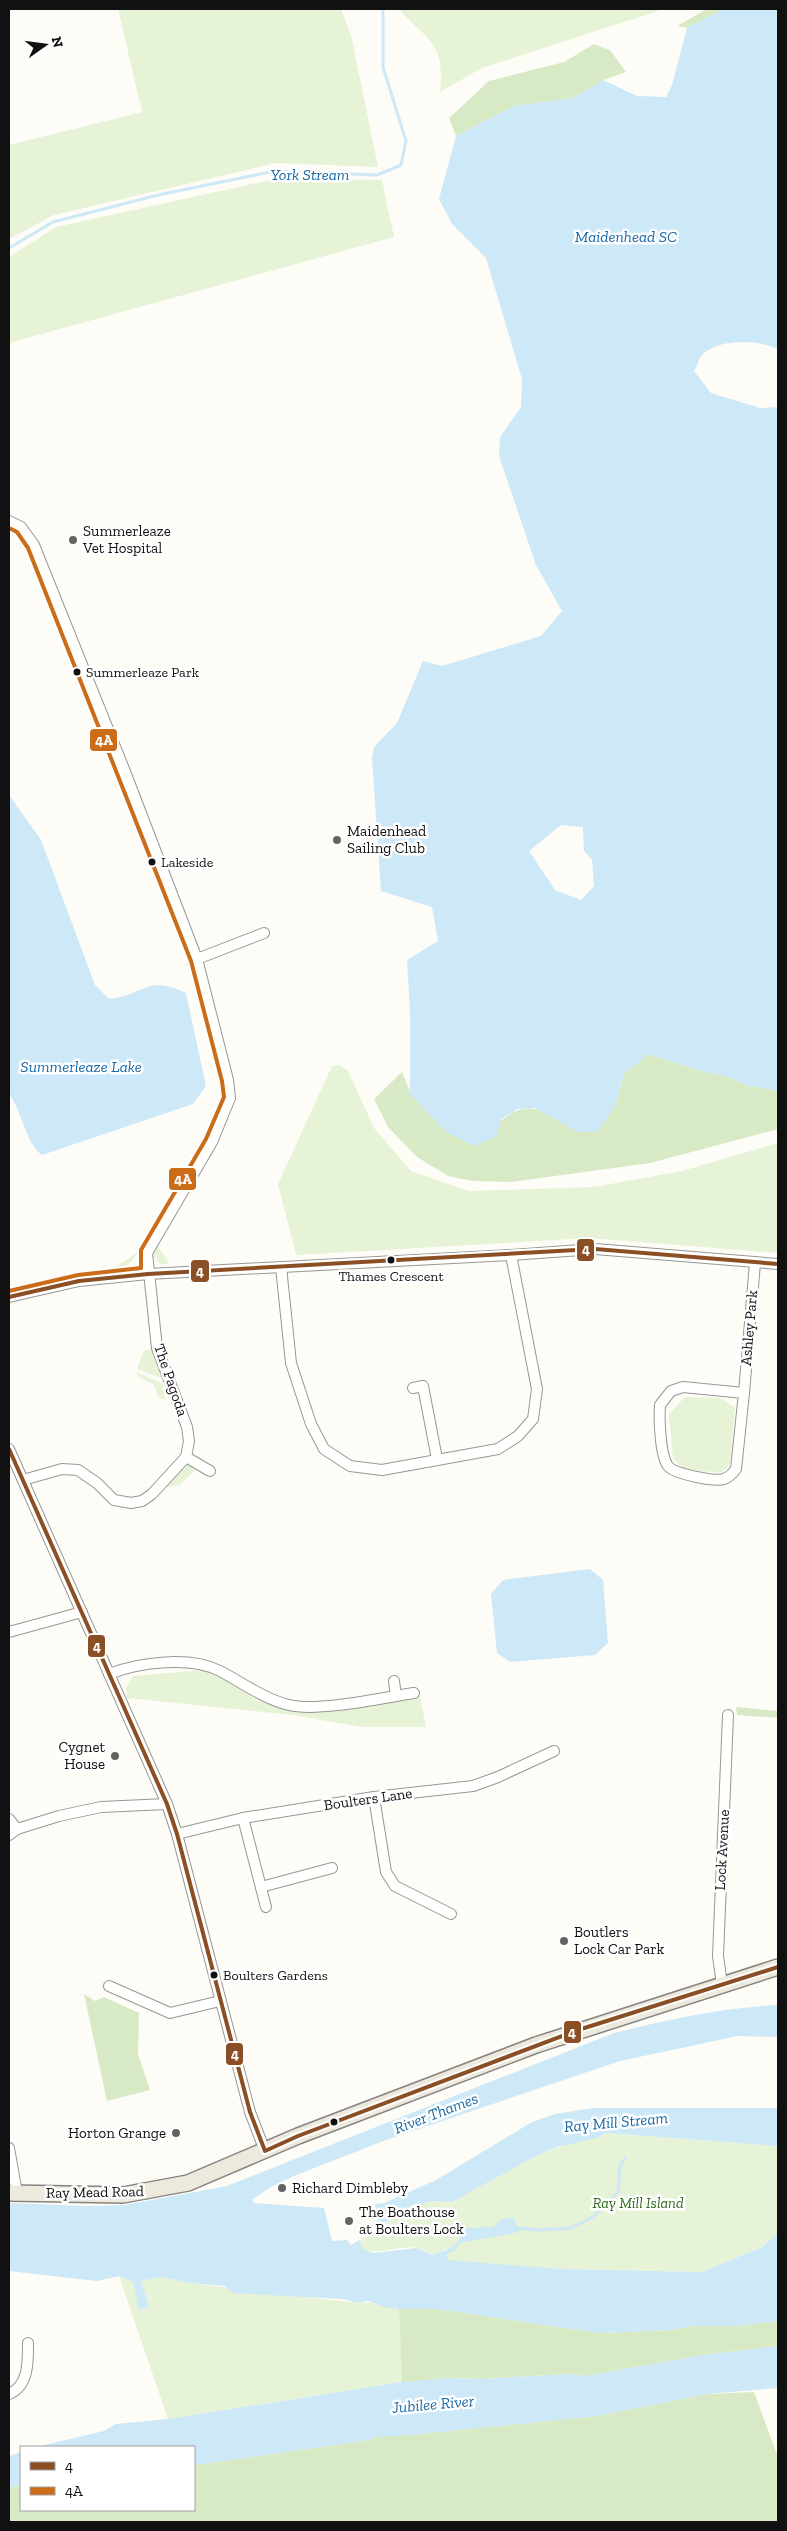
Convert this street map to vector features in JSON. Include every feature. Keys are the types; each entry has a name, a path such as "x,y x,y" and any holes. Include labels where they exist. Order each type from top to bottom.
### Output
{"main road":[{"name":"Ray Mead Road","path":"13,2193 88,2195 142,2193 188,2183 298,2136 578,2030 778,1967"}],"street":[{"name":"The Pagoda","path":"10,522 21,527 37,553 126,774 197,959 228,1080 230,1098 212,1142 147,1253 157,1348 187,1427 189,1441 186,1457"},
{"path":"197,959 264,933"},
{"path":"9,1297 79,1281 148,1274 595,1249 778,1264"},
{"path":"281,1267 291,1363 311,1424 324,1449 350,1466 382,1470 498,1449 518,1436 533,1419 537,1389 511,1255"},
{"name":"Ashley Park","path":"744,1393 682,1387 667,1395 660,1405 660,1411 663,1453 671,1469 712,1479 725,1479 736,1469 744,1393 755,1263"},
{"path":"419,1384 436,1459"},
{"path":"9,1450 167,1804 177,1834 250,2112 265,2151"},
{"path":"23,1480 62,1469 78,1470 97,1483 114,1500 131,1504 142,1501 152,1494 186,1457 210,1471"},
{"path":"9,1632 82,1612"},
{"path":"109,1674 124,1668 190,1661 219,1670 260,1694 290,1706 332,1706 414,1693"},
{"path":"394,1681 396,1696"},
{"name":"Lock Avenue","path":"722,1985 718,1956 728,1715"},
{"name":"Boulters Lane","path":"177,1834 243,1818 374,1797 473,1786 498,1778 554,1751"},
{"path":"374,1797 386,1872 395,1886 451,1914"},
{"path":"9,1819 13,1832 59,1816 101,1807 167,1804"},
{"path":"243,1818 266,1907"},
{"path":"261,1887 332,1868"},
{"path":"109,1986 170,2013 220,2001"},
{"path":"9,2148 13,2193"},
{"path":"9,2394 16,2392 27,2372 28,2343"}],"green space":[{"path":"118,9 341,9 351,35 378,167 276,163 54,215 9,239 9,145 142,112"},
{"path":"399,9 664,9 482,68 440,92 441,75 437,52 433,44"},
{"path":"707,9 725,9 687,28 677,26"},
{"path":"594,44 610,50 626,72 603,80 573,98 515,106 456,136 449,118 489,81 564,62"},
{"path":"275,179 382,180 394,237 9,343 9,257 56,227"},
{"path":"649,1054 697,1070 728,1077 749,1086 778,1091 778,1129 650,1163 511,1182 472,1181 448,1176 417,1157 388,1127 374,1099 402,1072 411,1094 445,1130 474,1146 501,1120 523,1109 533,1109 546,1113 578,1132 615,1106 624,1074"},
{"path":"340,1065 348,1071 374,1128 411,1171 469,1191 594,1187 682,1171 778,1143 778,1253 590,1238 296,1255 278,1184 332,1066"},
{"path":"157,1245 169,1263 163,1265 156,1261 157,1253 155,1259 153,1253"},
{"path":"140,1251 126,1267 112,1269"},
{"path":"144,1350 153,1350 163,1379 137,1369"},
{"path":"137,1372 163,1384 165,1400 158,1397 154,1385 137,1376"},
{"path":"685,1397 721,1398 735,1408 730,1464 721,1473 684,1469 673,1459 669,1414"},
{"path":"185,1463 194,1467 195,1471 179,1485 162,1488"},
{"path":"203,1670 223,1679 258,1701 298,1712 347,1709 420,1696 426,1727 362,1727 293,1715 127,1698 126,1688 133,1676"},
{"path":"736,1707 778,1711 778,1718 737,1715"},
{"path":"84,1994 95,2001 104,1997 139,2013 138,2054 150,2090 107,2101"},
{"name":"Ray Mill Island","path":"606,2133 778,2146 778,2233 762,2247 702,2272 562,2269 456,2262 448,2260 447,2254 453,2251 445,2249 437,2254 432,2254 411,2247 384,2251 363,2249 359,2240 387,2228 385,2223 430,2201 452,2202 534,2157 569,2143 597,2138"},
{"path":"119,2276 133,2282 140,2310 148,2307 141,2281 161,2277 190,2283 357,2303 362,2302 399,2309 402,2382 168,2419"},
{"path":"399,2309 437,2309 600,2333 670,2330 691,2326 735,2326 778,2321 778,2346 704,2355 585,2376 567,2374 482,2379 447,2378 402,2382"},
{"path":"754,2392 778,2457 778,2522 9,2522 9,2488 20,2485 20,2511 195,2511 195,2465 369,2440 377,2436 409,2435 597,2416 707,2394"}],"water":[{"name":"Maidenhead SC","path":"725,9 778,9 778,349 750,342 719,345 703,354 694,371 711,393 760,408 778,407 778,1091 749,1086 728,1077 697,1070 649,1054 624,1074 615,1106 597,1132 578,1132 535,1108 518,1109 501,1119 496,1137 474,1146 445,1131 410,1094 410,1011 407,960 438,941 432,907 381,891 372,757 374,747 397,723 423,661 442,666 541,636 562,611 536,565 499,456 500,437 521,407 522,379 486,258 452,224 439,199 456,136 515,106 573,98 603,80 637,96 666,97 672,85 687,28","holes":["561,825 583,827 584,851 592,860 594,886 581,900 555,890 529,851"]},
{"name":"Summerleaze Lake","path":"9,795 41,840 95,985 109,999 121,997 154,985 163,985 186,993 206,1086 193,1104 42,1155 32,1143 9,1094"},
{"path":"590,1569 603,1580 608,1643 595,1655 510,1662 497,1653 491,1594 503,1580"},
{"name":"River Thames","path":"778,2005 778,2037 738,2036 620,2061 386,2140 294,2176 269,2188 252,2200 254,2203 324,2208 332,2241 347,2240 351,2245 359,2240 363,2249 374,2253 417,2248 433,2255 454,2247 456,2250 447,2254 448,2260 562,2269 702,2272 762,2247 778,2233 778,2321 735,2326 691,2326 670,2330 600,2333 437,2309 387,2308 368,2301 357,2303 342,2299 233,2293 225,2286 190,2283 161,2277 141,2281 149,2307 139,2310 133,2282 119,2276 97,2281 9,2271 9,2203 87,2206 125,2205 227,2186 614,2033 695,2015"},
{"name":"Ray Mill Stream","path":"593,2108 778,2108 778,2146 606,2133 597,2138 557,2147 534,2157 452,2202 430,2201 373,2228 372,2224 378,2220 375,2204 384,2203 436,2180 532,2122 555,2114"},
{"path":"514,2217 519,2232 464,2242 458,2237 457,2233 462,2231 462,2228 493,2227 502,2219"},
{"name":"Jubilee River","path":"778,2346 778,2388 707,2394 597,2416 409,2435 377,2436 369,2440 195,2465 195,2446 40,2446 104,2431 116,2424 168,2419 402,2382 447,2378 482,2379 567,2374 585,2376 704,2355"},
{"path":"20,2452 20,2485 9,2488 9,2456"}],"waterway":[{"name":"York Stream","path":"9,248 53,222 158,195 275,171 377,175 401,165 406,141 383,67 383,9"},
{"path":"515,2228 540,2230 571,2228 593,2217 618,2192 620,2166 625,2158"},
{"path":"451,2249 464,2239"}],"transit line":[{"name":"4A","path":"9,528 17,532 28,548 191,961 222,1081 224,1097 206,1139 141,1250 141,1268 78,1275 9,1291"},
{"name":"4","path":"9,1297 79,1281 148,1274 595,1249 778,1264"},
{"name":"4","path":"9,1449 167,1804 177,1834 250,2112 265,2151 298,2136 578,2030 778,1967"}],"place":[{"name":"Summerleaze Vet Hospital","path":"73,540"},
{"name":"Summerleaze Park","path":"77,672"},
{"name":"Maidenhead Sailing Club","path":"337,840"},
{"name":"Lakeside","path":"152,862"},
{"name":"Thames Crescent","path":"391,1260"},
{"name":"Cygnet House","path":"115,1756"},
{"name":"Boutlers Lock Car Park","path":"564,1941"},
{"name":"Boulters Gardens","path":"214,1975"},
{"name":"Horton Grange","path":"176,2133"},
{"name":"Richard Dimbleby","path":"282,2188"},
{"name":"The Boathouse at Boulters Lock","path":"349,2221"}]}
